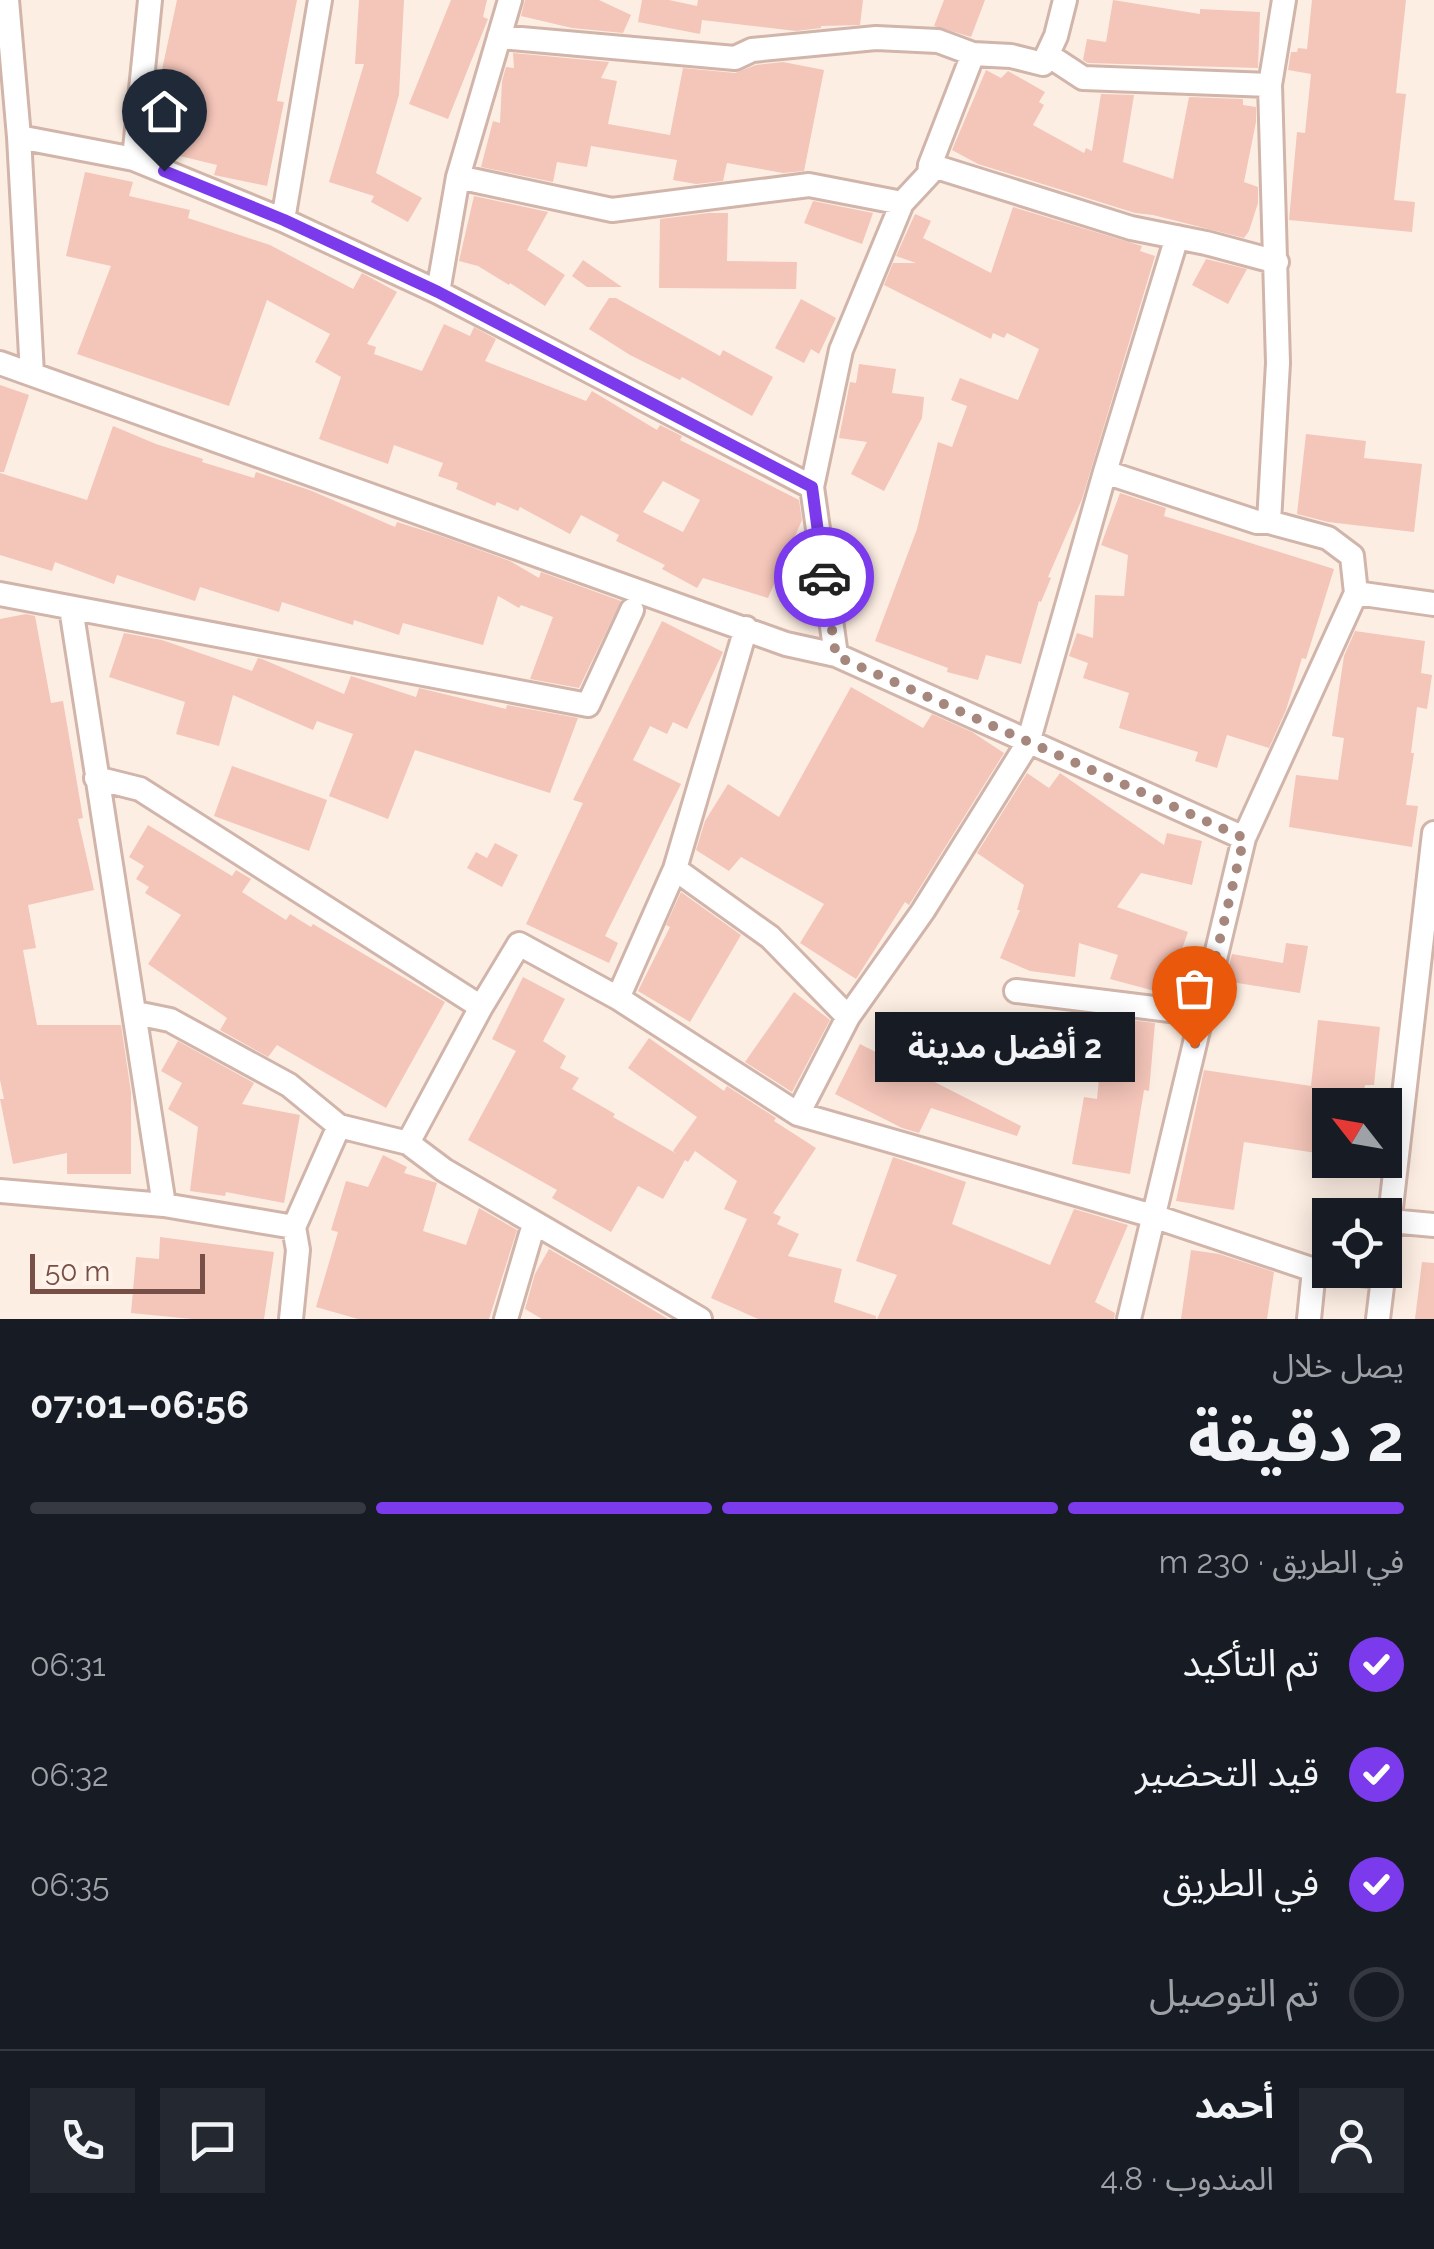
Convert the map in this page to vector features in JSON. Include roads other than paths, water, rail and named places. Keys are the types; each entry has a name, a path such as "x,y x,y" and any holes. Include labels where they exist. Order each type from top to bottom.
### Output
{"street":[{"path":"8,0 32,374"},
{"path":"134,159 150,0"},
{"path":"284,220 320,0"},
{"path":"438,292 458,178 510,0"},
{"path":"499,37 735,58 752,50 876,38 938,41 973,54 1011,56 1043,64 1056,36 1064,0"},
{"path":"1269,522 1278,362 1270,85 1284,0"},
{"path":"836,656 812,487 841,350 902,203 929,174 973,54"},
{"path":"1048,54 1083,78 1270,85"},
{"path":"19,137 134,159 284,220 438,292 812,487"},
{"path":"930,164 1131,228 1277,262"},
{"path":"458,178 612,210 809,185 902,203"},
{"path":"798,1114 848,1017 922,911 1028,743 1177,237"},
{"path":"0,363 786,644 836,656 1244,838"},
{"path":"1105,472 1257,522 1328,538 1352,556 1356,593 1244,838 1128,1319"},
{"path":"1356,593 1434,604"},
{"path":"0,594 588,706 632,610"},
{"path":"71,608 164,1205"},
{"path":"618,998 675,869 746,628"},
{"path":"96,778 140,789 480,1007"},
{"path":"1394,1198 1424,1002 1434,833"},
{"path":"675,869 770,937 848,1017"},
{"path":"408,1143 480,1007 520,944 618,998 798,1114 1153,1216 1312,1269"},
{"path":"1016,992 1202,1014"},
{"path":"136,1013 170,1020 289,1085 339,1126 408,1143 444,1170 700,1319"},
{"path":"291,1319 298,1250 294,1228 339,1126"},
{"path":"0,1191 164,1205 294,1228"},
{"path":"1402,1222 1434,1225"},
{"path":"506,1319 531,1234"},
{"path":"1309,1319 1312,1288"},
{"path":"1378,1319 1382,1288"}],"place":[{"name":"2 أفضل مدينة","path":"1194,1048"}]}
